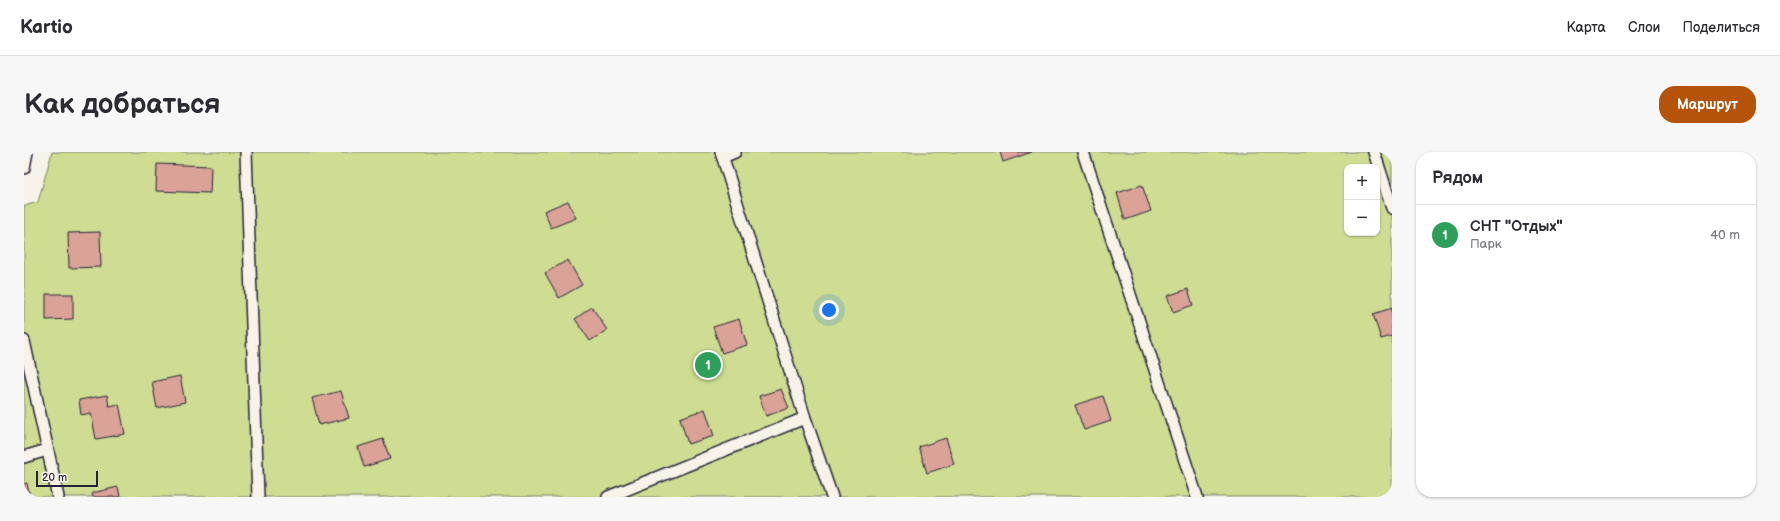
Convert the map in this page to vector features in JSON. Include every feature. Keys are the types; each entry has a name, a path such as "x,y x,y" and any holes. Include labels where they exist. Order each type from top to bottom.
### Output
{"lane":[{"path":"24,168 27,152"},
{"path":"246,152 258,497"},
{"path":"734,152 722,155 805,418 832,497"},
{"path":"1083,152 1198,497"},
{"path":"1374,152 1392,208"},
{"path":"24,341 58,497"},
{"path":"608,497 805,418"},
{"path":"24,457 47,450"}],"green space":[{"path":"52,152 1392,152 1392,497 24,497 24,206 38,202"}],"building":[{"path":"1000,152 1032,152 1003,162"},
{"path":"157,164 211,166 210,193 156,191"},
{"path":"1142,185 1151,211 1125,220 1117,193"},
{"path":"568,201 576,218 551,228 544,211"},
{"path":"100,232 101,267 69,268 68,233"},
{"path":"568,260 582,285 559,298 545,273"},
{"path":"1188,289 1193,305 1173,312 1167,296"},
{"path":"46,294 73,294 73,319 46,320"},
{"path":"592,307 607,330 590,341 575,319"},
{"path":"1392,308 1392,336 1381,339 1373,314"},
{"path":"739,319 747,345 722,353 713,327"},
{"path":"180,376 185,402 157,408 152,382"},
{"path":"781,389 789,408 766,416 759,396"},
{"path":"341,391 349,418 319,425 312,398"},
{"path":"107,395 109,406 119,404 125,434 96,439 91,413 81,415 79,400"},
{"path":"1103,396 1111,421 1084,430 1075,405"},
{"path":"705,409 714,436 688,444 680,418"},
{"path":"946,438 954,464 927,473 919,447"},
{"path":"383,439 390,459 364,467 358,447"},
{"path":"27,483 30,497 24,497 24,484"},
{"path":"118,487 120,497 93,497 92,493"}],"place":[{"name":"СНТ \"Отдых\"","path":"708,365"}]}
